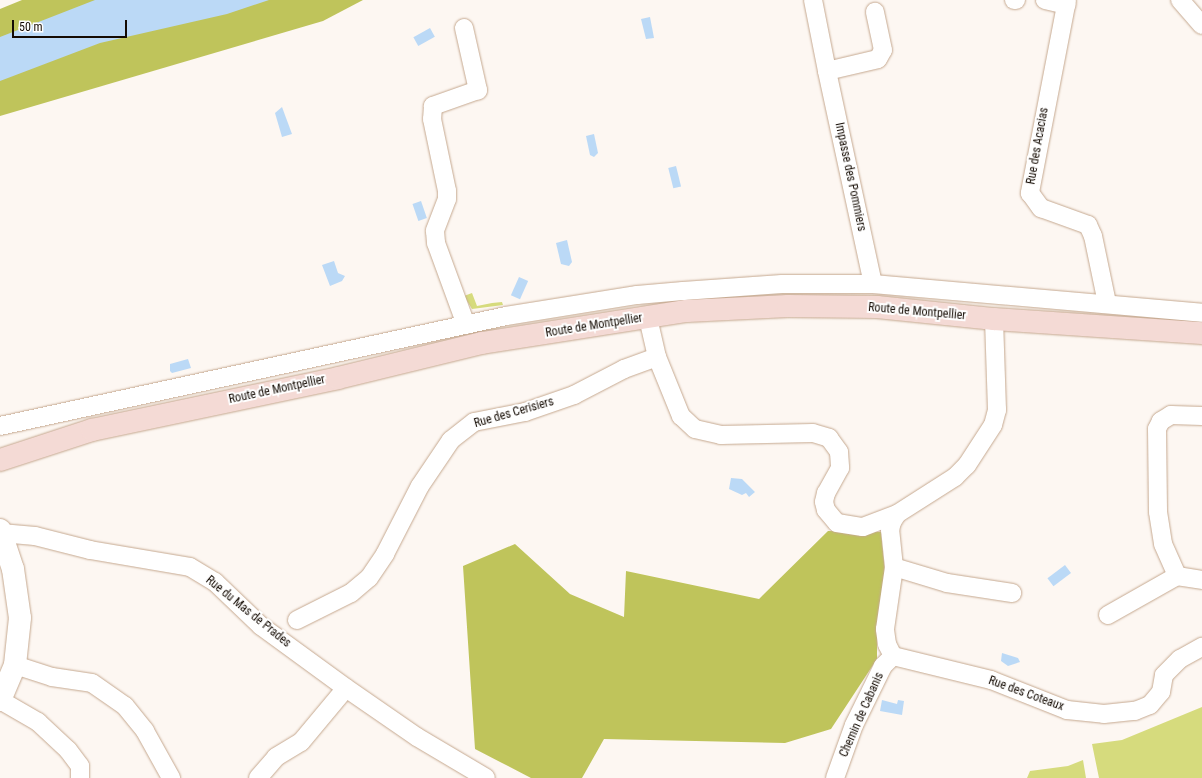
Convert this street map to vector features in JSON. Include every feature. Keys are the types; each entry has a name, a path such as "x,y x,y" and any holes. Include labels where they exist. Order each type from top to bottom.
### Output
{"main road":[{"name":"Route de Montpellier","path":"0,460 92,430 338,378 482,343 687,311 830,306 877,307 994,319 1202,333"}],"street":[{"name":"Impasse des Pommiers","path":"813,0 873,284"},
{"path":"1045,0 1066,2"},
{"path":"1180,0 1202,25"},
{"name":"Rue des Acacias","path":"1066,2 1030,193 1041,208 1088,225 1093,236 1107,303"},
{"path":"827,71 878,59 883,50 875,12"},
{"path":"464,28 478,90 433,106 432,119 447,191 447,199 435,231 436,243 466,325"},
{"name":"Route de Montpellier","path":"0,426 466,325 637,295 782,284 873,284 1107,303 1202,313"},
{"path":"648,318 656,358 677,409 695,429 721,435 813,433 829,438 839,452 840,468 826,493 824,502 826,510 837,523 862,527 897,514 955,477 976,452 993,425 997,410 994,319"},
{"name":"Rue des Cerisiers","path":"297,620 351,593 369,578 385,554 420,486 451,440 474,422 526,412 574,395 624,369 656,358"},
{"path":"1177,576 1159,530 1157,428 1161,420 1171,415 1202,416"},
{"path":"893,656 887,644 885,629 894,567 890,530 897,514"},
{"path":"0,531 13,569 19,603 20,624 15,665 0,700 38,722 68,750 80,766 80,778"},
{"name":"Rue du Mas de Prades","path":"0,531 35,536 90,550 190,567 215,582 261,626 346,688 475,775"},
{"path":"894,567 954,585 1012,593"},
{"path":"1108,615 1177,576 1202,580"},
{"name":"Rue des Coteaux","path":"893,656 991,680 1066,710 1104,714 1135,711 1150,705 1160,692 1164,675 1180,659 1202,647"},
{"name":"Chemin de Cabanis","path":"835,778 854,725 883,666 893,656"},
{"path":"15,665 52,677 92,683 125,706 146,731 171,778"},
{"path":"258,778 276,757 301,742 346,688"}],"green space":[{"path":"22,0 363,0 323,21 0,116 0,9"},
{"path":"472,293 477,306 502,302 503,305 472,309 464,296"},
{"path":"828,531 881,532 885,571 877,632 877,659 831,729 785,743 604,739 582,778 531,778 475,749 463,566 515,544 570,594 624,617 626,571 759,599"},
{"path":"1202,707 1202,778 1099,778 1092,744 1122,740"},
{"path":"1083,760 1086,778 1027,778 1030,771 1068,766"}],"water":[{"path":"95,0 269,0 227,14 100,43 0,81 0,37"},
{"path":"650,17 654,38 646,39 641,19"},
{"path":"430,28 435,37 418,46 413,37"},
{"path":"282,107 292,134 282,137 275,113"},
{"path":"594,134 598,153 594,157 590,155 586,136"},
{"path":"676,166 681,186 673,188 668,168"},
{"path":"421,201 427,218 418,221 412,204"},
{"path":"567,240 572,262 569,266 561,264 556,243"},
{"path":"334,261 338,273 345,276 342,281 330,286 322,265"},
{"path":"519,277 528,281 520,299 511,295"},
{"path":"188,359 191,368 172,373 170,371 170,364"},
{"path":"731,478 742,479 755,492 749,497 746,493 742,495 729,489"},
{"path":"1065,565 1071,573 1053,586 1047,578"},
{"path":"1002,653 1018,658 1020,662 1008,666 1001,661"},
{"path":"882,700 897,704 898,700 904,701 902,715 880,711"}]}
